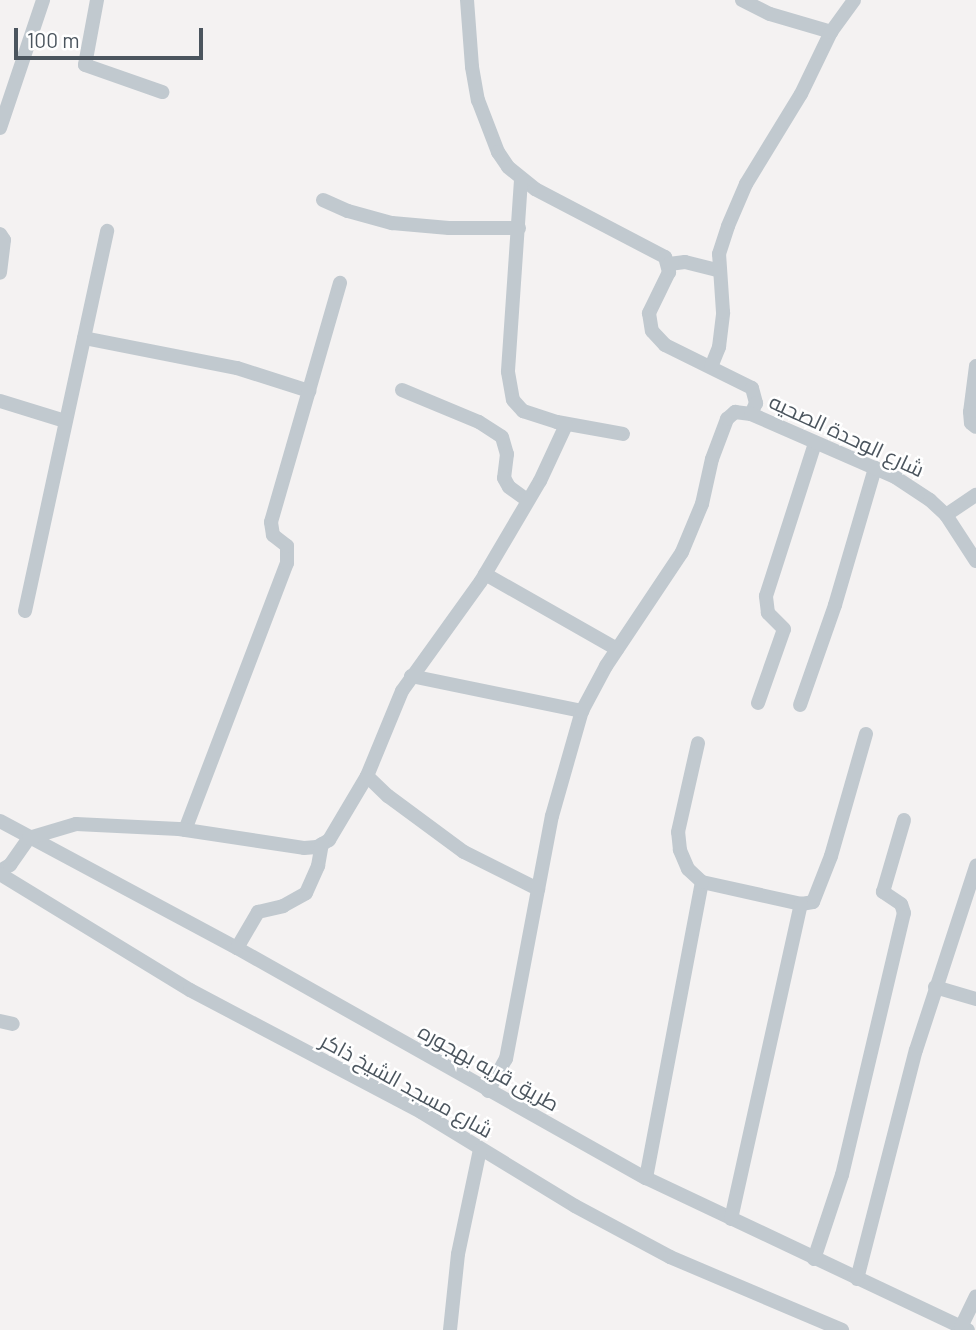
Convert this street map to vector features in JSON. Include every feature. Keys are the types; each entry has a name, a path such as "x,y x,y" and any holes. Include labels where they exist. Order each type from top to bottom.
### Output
{"street":[{"path":"0,128 43,0"},
{"path":"97,0 85,65 162,92"},
{"path":"467,0 472,67 478,100 498,152 521,180 665,257 669,272 649,313 652,331 665,345 752,388 756,403 751,414 735,412 727,419 712,459 702,504 682,552 617,649 582,711 552,816 506,1059 488,1091"},
{"path":"741,0 770,14 831,32"},
{"path":"711,367 719,346 723,312 719,254 724,238 746,184 802,94 831,32 854,0"},
{"path":"521,180 509,389 523,411 566,425 623,433"},
{"path":"323,200 348,211 391,223 449,228 519,228"},
{"path":"25,611 107,231"},
{"path":"0,234 4,240 0,273"},
{"path":"669,264 685,262 720,271"},
{"path":"185,830 287,563 286,546 273,536 271,522 340,283"},
{"path":"83,338 237,368 309,391"},
{"path":"976,366 970,412 971,423 976,427"},
{"path":"402,390 479,422 502,437 507,454 504,478 509,487 527,500"},
{"path":"0,401 65,421"},
{"name":"شارع الوحدة الصحيه","path":"751,414 913,487 946,516 976,561"},
{"path":"237,948 258,912 283,906 306,893 318,866 322,844 340,825 368,776 411,676 485,575 527,500 541,481 566,425"},
{"path":"758,703 783,629 768,613 766,596 815,443"},
{"path":"800,705 835,605 875,468"},
{"path":"946,516 976,495"},
{"path":"485,575 617,649"},
{"path":"411,676 582,711"},
{"path":"698,743 678,832 680,850 688,869 702,882 801,904 815,900 831,856 866,734"},
{"path":"368,776 397,803 464,852 538,889"},
{"path":"814,1259 842,1175 904,913 901,904 886,896 883,891 904,820"},
{"name":"طريق قريه بهجوره","path":"0,821 26,841 237,948 646,1178 965,1328"},
{"path":"3,870 26,841 62,827 85,824 185,830 304,848 322,844"},
{"path":"857,1279 935,987 976,866"},
{"name":"شارع مسجد الشيخ ذاكر","path":"3,870 190,990 458,1134 552,1193 670,1257 842,1330"},
{"path":"646,1178 702,882"},
{"path":"731,1219 801,904"},
{"path":"935,987 976,999"},
{"path":"450,1330 458,1254 480,1150"},
{"path":"965,1328 976,1296"}]}
